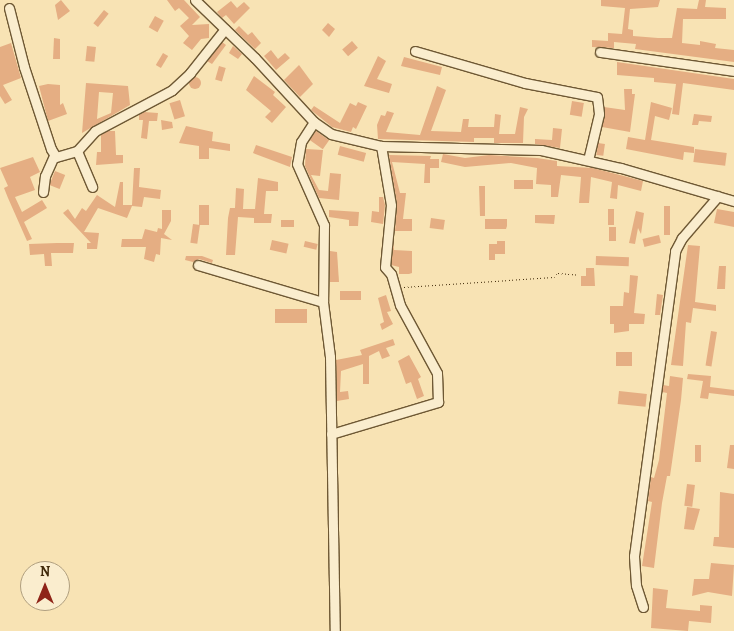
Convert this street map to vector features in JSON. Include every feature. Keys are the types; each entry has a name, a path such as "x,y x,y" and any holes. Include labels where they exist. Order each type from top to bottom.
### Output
{"street":[{"path":"195,0 314,122 331,134 381,146 530,148 588,160 734,201"},
{"path":"9,8 24,67 54,156 45,176 43,192"},
{"path":"54,156 77,151 95,131 172,90 190,73 225,29"},
{"path":"415,51 524,83 597,97 598,120 588,160"},
{"path":"600,52 734,71"},
{"path":"314,122 301,142 297,164 323,217 323,302 330,357 336,631"},
{"path":"331,434 438,402 437,373 394,287 391,274 385,267 385,242 391,205 381,146"},
{"path":"77,151 92,187"},
{"path":"643,607 636,585 634,556 675,252 682,238 718,196"},
{"path":"198,265 323,302"}],"path":[{"path":"394,287 554,277 558,273 579,275"}],"building":[{"path":"61,0 70,11 58,20 55,5"},
{"path":"167,0 184,0 200,17 192,25 209,24 209,38 201,39 192,50 183,43 189,36 180,26 189,18 179,8 175,11"},
{"path":"601,0 660,0 658,7 630,9 628,29 633,30 633,36 658,38 672,38 677,8 697,9 699,0 706,0 705,7 726,8 726,19 683,19 682,43 700,45 700,41 716,44 715,48 734,50 734,62 635,49 636,44 614,42 614,48 592,47 592,40 608,41 608,33 622,34 625,8 601,6"},
{"path":"231,1 237,8 244,2 250,8 234,24 226,15 222,18 217,12"},
{"path":"104,10 109,14 98,27 93,23"},
{"path":"155,16 164,21 157,32 149,27"},
{"path":"328,23 335,29 329,37 322,30"},
{"path":"239,26 248,35 252,32 261,43 255,49 235,30"},
{"path":"54,38 60,39 60,59 53,59"},
{"path":"352,41 358,48 348,56 342,50"},
{"path":"222,42 226,45 212,64 207,61"},
{"path":"11,43 21,78 3,85 12,100 5,104 0,96 0,47"},
{"path":"87,46 96,47 94,62 85,61"},
{"path":"233,46 242,54 238,59 229,53"},
{"path":"271,50 278,59 285,53 290,58 276,70 264,56"},
{"path":"163,53 168,56 161,68 156,65"},
{"path":"378,56 386,61 377,79 392,84 389,93 364,86"},
{"path":"404,57 442,67 440,75 401,66"},
{"path":"617,62 734,79 734,90 683,83 679,115 672,114 676,84 654,82 654,78 617,75"},
{"path":"299,65 313,84 300,97 284,80"},
{"path":"219,66 226,68 222,81 215,79"},
{"path":"254,76 275,92 273,95 286,107 272,123 265,117 271,111 246,90"},
{"path":"193,77 197,77 201,83 197,89 193,89 189,85 189,81"},
{"path":"86,83 128,86 130,105 82,133","holes":["99,92 113,93 111,113 97,119"]},
{"path":"48,84 60,85 60,105 63,103 67,114 48,121 39,86"},
{"path":"437,86 446,90 431,131 461,132 463,119 469,119 468,127 494,127 495,114 501,115 499,134 515,134 520,107 528,109 524,117 523,143 494,143 494,138 474,138 474,142 378,139 377,125 381,115 385,116 387,111 394,113 386,132 420,135"},
{"path":"624,89 632,89 632,94 635,94 630,132 602,127 604,107 625,110"},
{"path":"180,100 185,116 174,119 169,103"},
{"path":"572,101 584,103 582,117 570,115"},
{"path":"358,102 367,106 356,129 353,127 351,132 332,127 311,110 314,106 340,123 350,103 356,106"},
{"path":"651,102 672,108 669,120 655,116 651,140 694,147 694,153 684,152 683,160 626,149 628,137 645,140"},
{"path":"144,112 158,113 157,121 149,121 147,139 141,138 143,120 139,120 139,115"},
{"path":"694,114 712,116 711,122 699,121 698,125 692,125"},
{"path":"161,120 172,122 173,128 162,130"},
{"path":"186,126 213,132 212,141 230,144 230,151 209,148 209,159 199,159 199,146 179,143"},
{"path":"553,128 562,129 560,148 535,144 535,139 552,140"},
{"path":"108,131 115,131 116,155 123,155 123,163 96,165 97,152 101,152 101,135"},
{"path":"316,131 329,140 323,149 310,140"},
{"path":"598,143 605,144 603,156 596,155"},
{"path":"256,145 292,157 290,167 253,153"},
{"path":"340,146 366,153 364,162 338,155"},
{"path":"306,149 323,150 320,176 311,175 319,190 328,191 330,173 341,174 339,200 319,198 305,166"},
{"path":"695,149 727,153 725,166 693,162"},
{"path":"443,154 465,158 489,155 537,158 557,161 557,166 593,168 643,181 641,191 618,185 617,199 610,198 612,182 591,177 589,203 579,203 581,177 561,175 558,197 551,197 551,185 536,184 537,168 511,163 465,167 441,162"},
{"path":"389,155 431,156 430,159 439,159 439,168 430,168 430,183 424,183 425,164 392,162 400,193 406,193 403,219 412,219 412,231 395,231 397,204"},
{"path":"33,157 40,172 30,177 35,190 15,197 22,212 42,200 47,208 24,222 32,239 27,241 4,188 8,186 0,168"},
{"path":"134,168 140,168 139,187 161,190 160,199 144,197 142,207 132,206 127,218 98,208 84,232 99,233 97,249 87,249 87,243 91,243 63,213 68,209 75,219 82,208 86,211 97,195 115,207 120,182 123,182 123,205 132,205"},
{"path":"55,171 65,175 60,189 49,185"},
{"path":"258,178 278,182 278,191 266,191 264,214 272,214 271,223 254,223 254,218 238,217 235,255 226,255 228,218 230,208 235,208 236,188 244,189 243,209 255,209"},
{"path":"514,180 533,180 533,189 514,189"},
{"path":"479,186 485,186 485,216 480,216"},
{"path":"379,197 383,197 385,205 383,224 371,222 372,211 379,212"},
{"path":"199,205 209,205 209,225 199,225"},
{"path":"664,206 670,206 670,235 664,235"},
{"path":"608,209 614,209 614,225 608,225"},
{"path":"717,209 734,212 734,227 714,223"},
{"path":"162,210 171,210 171,221 164,234 172,240 161,238 160,255 156,254 154,262 144,259 146,247 121,247 122,239 142,239 145,229 157,232 158,228 162,229"},
{"path":"329,210 359,212 358,226 349,226 349,220 329,217"},
{"path":"636,211 644,213 641,234 638,228 635,244 629,243"},
{"path":"535,215 555,215 554,224 535,223"},
{"path":"431,218 445,220 443,230 430,228"},
{"path":"485,219 507,219 506,229 485,229"},
{"path":"281,220 294,220 294,227 281,227"},
{"path":"193,224 200,225 197,244 190,243"},
{"path":"609,227 616,227 616,241 609,241"},
{"path":"659,235 661,243 644,247 643,239"},
{"path":"272,240 289,244 286,254 270,250"},
{"path":"305,241 318,244 316,250 304,247"},
{"path":"394,241 394,250 412,251 412,273 399,274 399,267 391,265"},
{"path":"497,241 505,241 505,254 495,254 495,260 489,260 489,244 497,244"},
{"path":"74,243 73,253 51,253 52,266 45,266 44,254 30,255 29,244"},
{"path":"688,245 700,246 695,302 716,305 716,311 693,308 691,323 686,322 683,366 671,365"},
{"path":"330,251 337,252 339,282 330,282"},
{"path":"186,256 202,256 213,260 212,263 199,259 193,262 185,260"},
{"path":"596,256 629,257 629,266 596,265"},
{"path":"719,266 726,266 725,289 717,289"},
{"path":"586,268 594,268 595,286 581,286 581,276 586,276"},
{"path":"630,275 638,276 634,313 645,314 644,324 629,324 629,331 614,333 614,324 610,324 610,306 623,306 624,292 629,293"},
{"path":"340,291 361,291 361,300 340,300"},
{"path":"657,294 663,295 660,315 655,315"},
{"path":"386,295 391,311 387,312 393,324 382,330 380,324 384,322 378,298"},
{"path":"275,309 307,309 307,323 275,323"},
{"path":"711,331 717,332 711,367 706,366"},
{"path":"393,339 395,345 386,348 390,356 382,359 379,351 369,356 369,384 363,384 363,364 341,371 340,392 348,391 349,399 337,401 336,360 362,355 360,350"},
{"path":"616,352 632,352 632,366 616,366"},
{"path":"409,355 421,377 418,379 424,396 417,399 411,382 406,384 398,361"},
{"path":"688,374 711,376 710,387 734,390 734,396 709,393 708,399 700,398 703,381 687,379"},
{"path":"670,376 683,378 670,476 667,476 662,503 654,568 642,566 652,502 648,501 651,477 654,478 659,460 667,393 662,392 663,385 669,386"},
{"path":"619,391 647,394 645,407 618,404"},
{"path":"695,445 701,445 701,462 695,462"},
{"path":"730,445 734,445 734,469 727,468"},
{"path":"687,484 695,485 692,507 684,506"},
{"path":"720,492 734,494 734,548 713,546 714,537 719,537"},
{"path":"687,507 700,509 694,530 684,529"},
{"path":"711,563 734,565 732,596 708,592 692,596 694,579 709,579"},
{"path":"653,588 668,590 666,608 700,611 700,605 712,606 711,623 689,621 688,631 651,628"}]}
